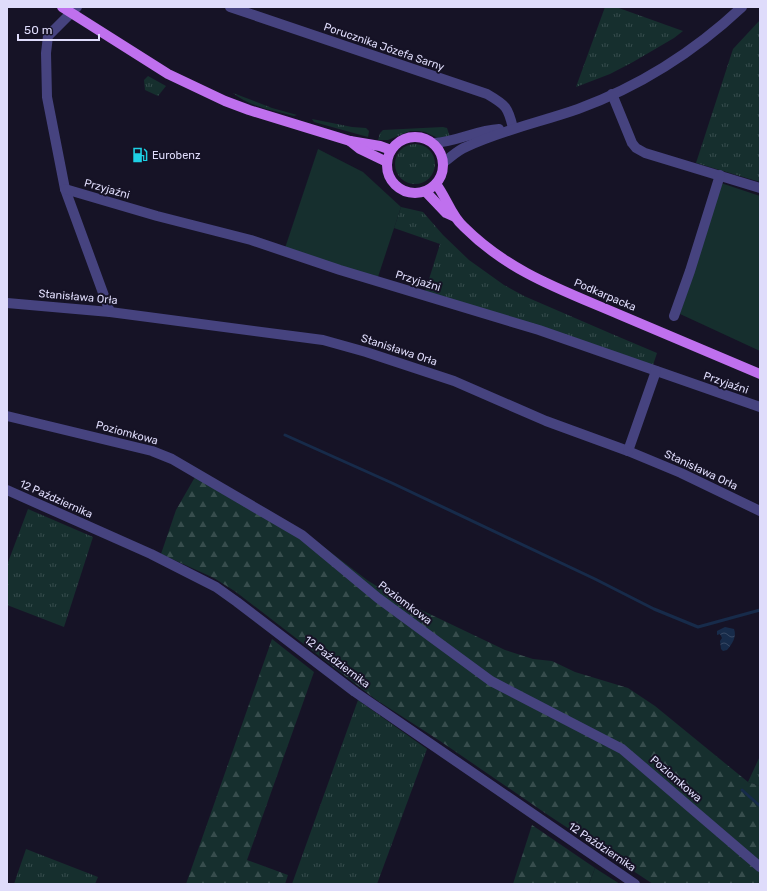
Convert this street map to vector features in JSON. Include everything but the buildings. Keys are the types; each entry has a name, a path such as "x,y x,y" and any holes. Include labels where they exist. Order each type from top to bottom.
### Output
{"main road":[{"path":"62,7 74,10 143,59 195,87 248,110 350,141 376,144 391,150"},
{"path":"416,136 425,138 434,143 442,155 444,162 441,178 426,192 406,192 398,188 391,180 387,172 387,162 391,150 398,142 406,138 416,136"},
{"path":"350,141 360,149 387,162"},
{"name":"Podkarpacka","path":"436,184 455,217 462,226 489,250 533,278 760,374"},
{"name":"Podkarpacka","path":"426,192 443,210 455,217"}],"street":[{"name":"Porucznika Józefa Sarny","path":"230,7 487,94 506,107 510,114 513,128"},
{"path":"444,162 466,146 513,128 545,120 580,108 648,76 669,64 714,31 742,7"},
{"path":"74,10 60,22 48,36 46,53 47,97 65,189 110,312"},
{"path":"612,94 632,143 636,148 645,153 760,188"},
{"path":"434,143 446,143 477,133 496,129 513,128"},
{"path":"674,316 690,271 720,175"},
{"name":"Przyjaźni","path":"65,189 157,216 251,240 340,270 539,330 760,407"},
{"name":"Stanisława Orła","path":"7,303 110,312 323,340 366,352 454,381 546,421 628,451 681,473 760,511"},
{"path":"628,451 656,371"},
{"name":"Poziomkowa","path":"7,416 152,451 302,535 378,598 491,681 622,749 760,867"},
{"name":"12 Października","path":"7,490 151,554 216,587 355,692 635,884"}],"green space":[{"path":"605,7 616,7 683,31 674,38 633,62 610,74 576,87"},
{"path":"760,20 760,182 696,163 733,49"},
{"path":"148,76 166,86 158,96 145,90 144,80"},
{"path":"233,93 272,108 297,115 294,116 262,108 239,98"},
{"path":"312,119 352,127 366,128 369,131 368,137 314,122"},
{"path":"447,128 450,137 440,139 425,132 410,131 388,140 378,140 380,133 383,130"},
{"path":"415,144 423,146 429,150 433,156 435,164 433,172 429,178 423,182 415,184 407,182 401,178 397,172 395,164 397,156 401,150 407,146"},
{"path":"318,149 363,172 401,207 378,277 331,264 285,248"},
{"path":"721,183 760,196 760,351 680,314"},
{"path":"401,207 423,212 443,235 469,260 504,285 524,296 657,353 653,365 425,292 440,244 394,228"},
{"path":"195,477 312,538 367,580 394,597 505,650 533,659 552,661 575,672 628,688 655,706 748,782 760,786 760,884 653,884 375,699 236,592 214,578 161,554 176,510"},
{"path":"28,509 93,537 64,627 7,605 7,565"},
{"path":"272,639 314,672 247,860 288,875 285,884 186,884"},
{"path":"358,700 427,749 377,884 292,884"},
{"path":"760,756 760,786 748,782"},
{"path":"532,825 595,868 589,884 513,884"},
{"path":"26,849 98,877 95,884 14,884"},
{"path":"595,868 620,884 589,884"}],"water":[{"path":"725,627 734,629 735,635 731,645 727,650 723,651 721,649 720,641 722,638 720,634 717,635 717,631"}],"waterway":[{"path":"285,435 392,483 595,579 654,609 698,627 760,610"},
{"path":"742,790 760,806"}],"place":[{"name":"Eurobenz","path":"140,155"}]}
